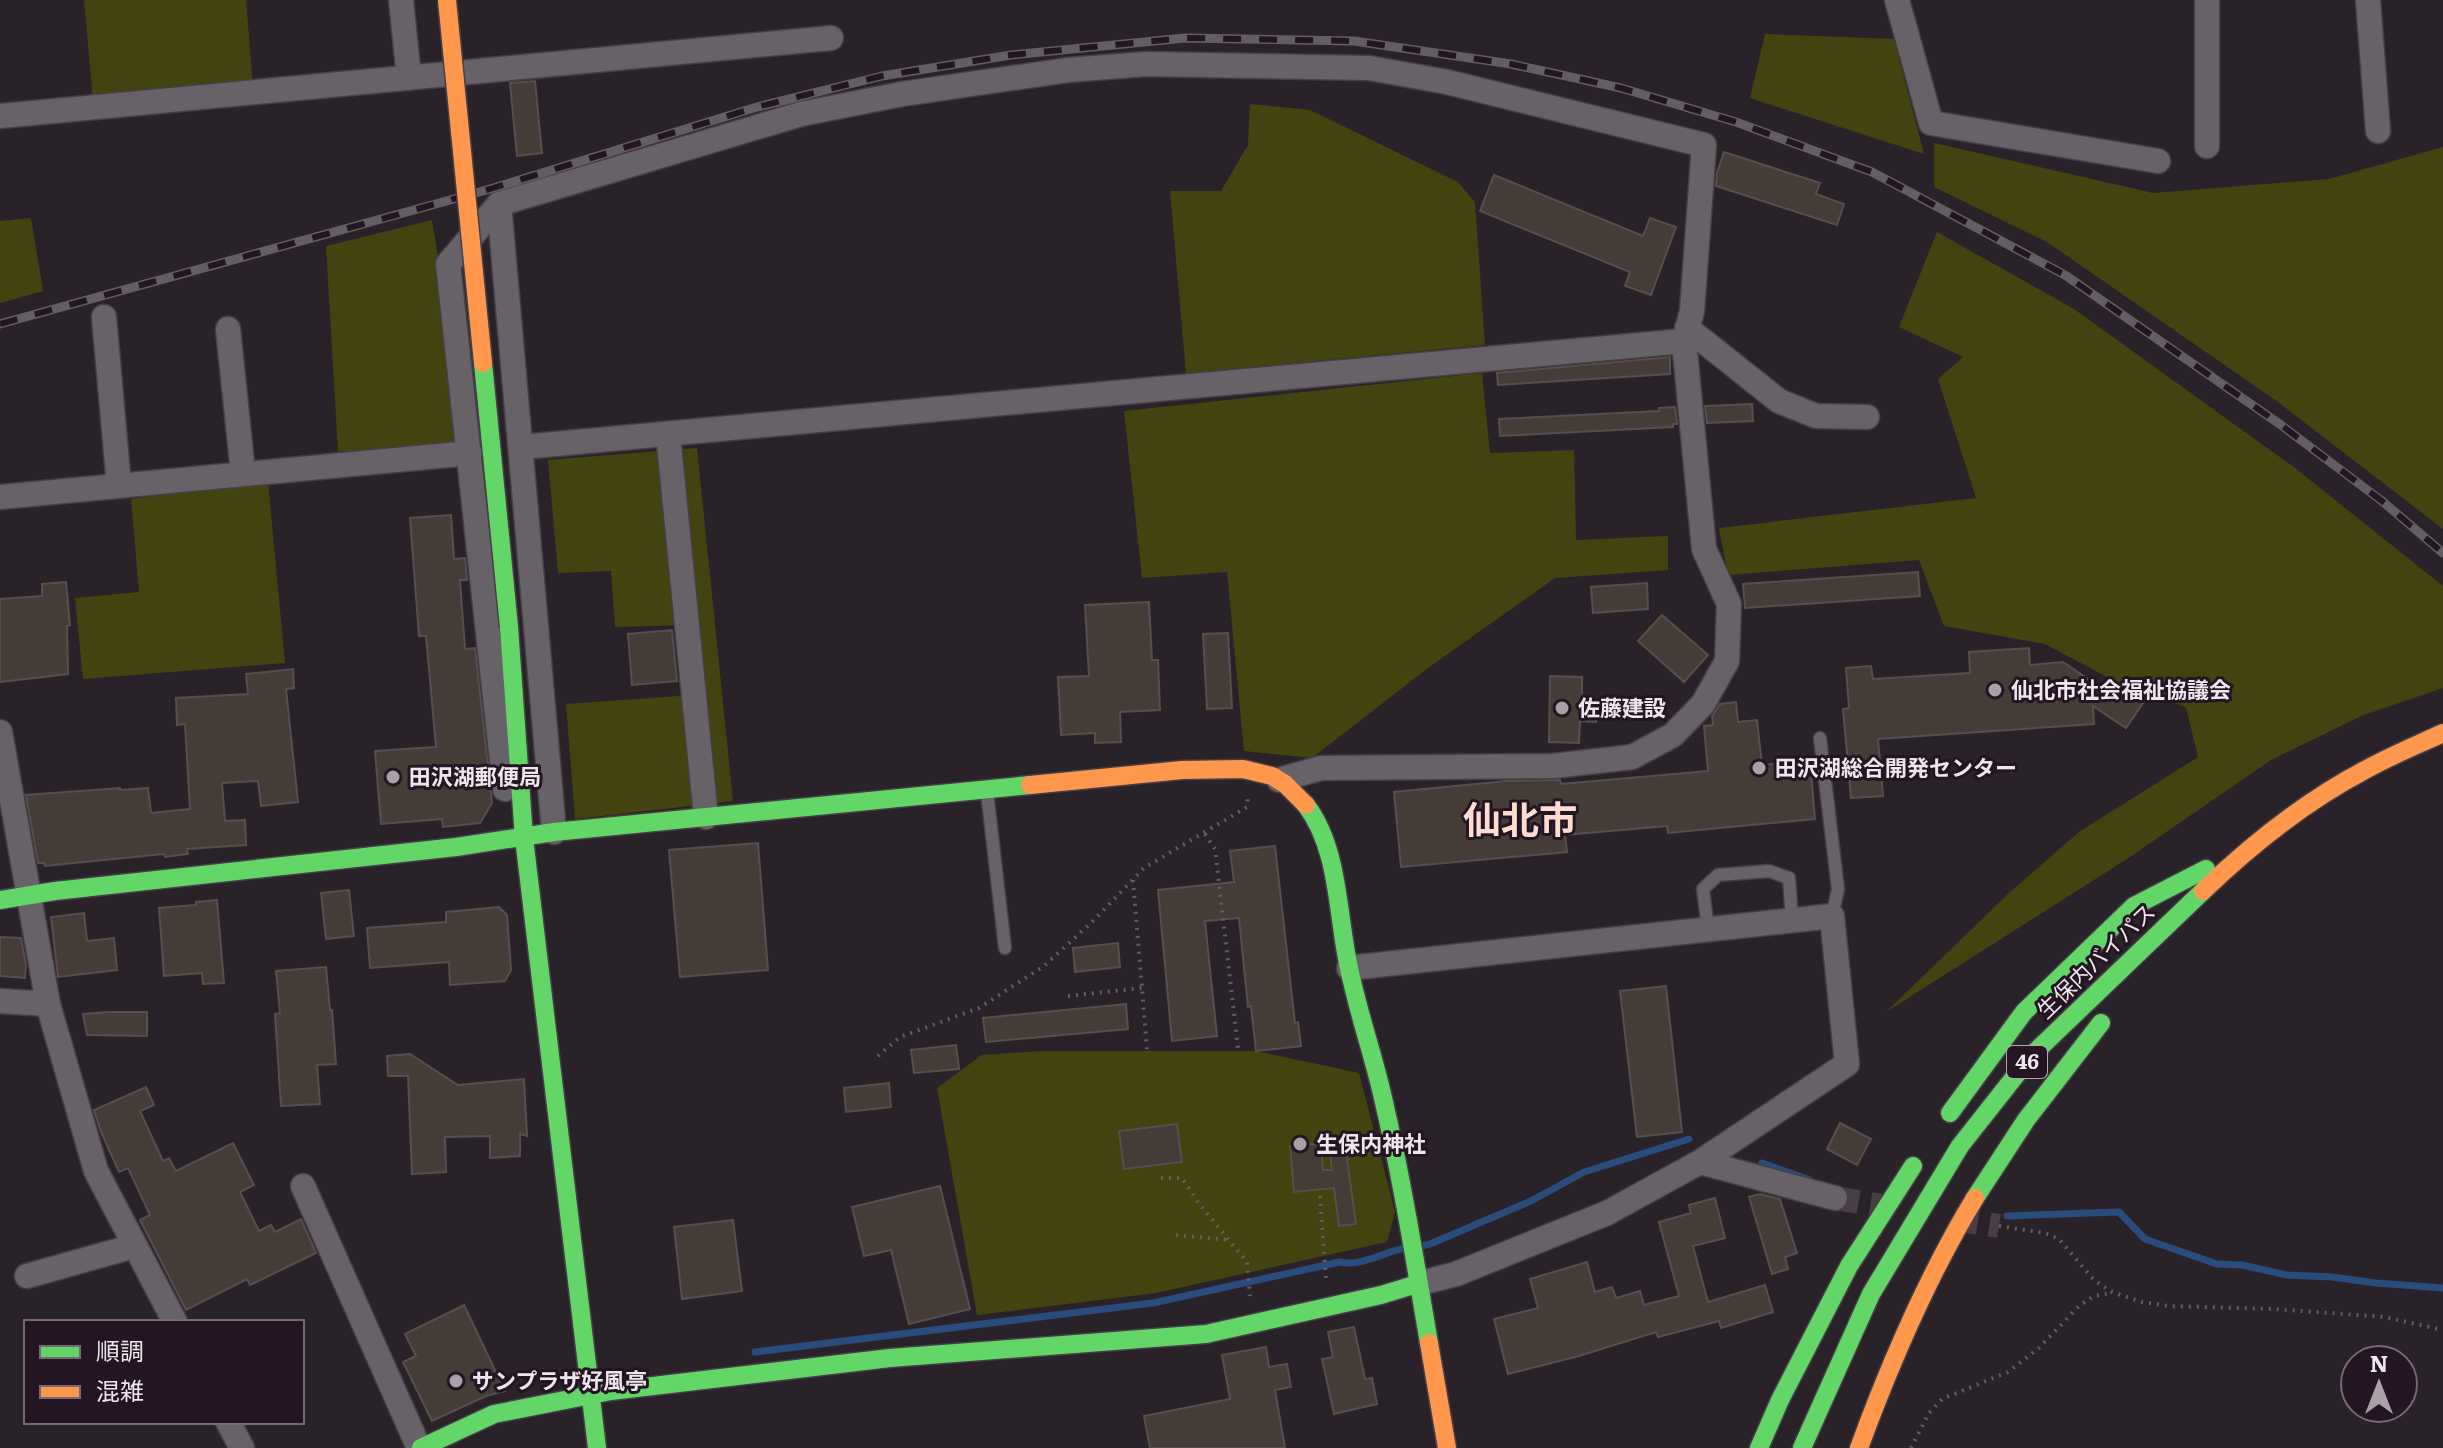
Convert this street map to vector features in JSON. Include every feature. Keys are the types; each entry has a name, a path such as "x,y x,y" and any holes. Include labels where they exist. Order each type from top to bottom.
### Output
{"main road":[{"path":"447,0 509,627 517,838 597,1448"},
{"name":"生保内バイパス","path":"1802,1448 1871,1294 1960,1146 2031,1056 2249,847 2304,807 2364,770 2443,733"},
{"path":"0,900 55,891 441,849 554,832 1182,770 1249,769 1279,780 1297,795 1316,822 1330,863 1349,968 1383,1100 1447,1448"},
{"path":"2136,981 2249,847"},
{"path":"1936,1131 2024,1012 2134,906 2249,847"},
{"path":"1859,1448 1914,1311 1942,1253 1995,1164 2065,1066 2116,1005"},
{"path":"1759,1448 1780,1400 1849,1266 1920,1155"},
{"path":"420,1448 494,1414 592,1394 890,1358 1206,1334 1381,1295 1417,1284"}],"street":[{"path":"401,0 409,78"},
{"path":"1897,0 1931,123 2158,161"},
{"path":"2207,0 2207,146"},
{"path":"2368,0 2378,131"},
{"path":"0,116 831,38"},
{"path":"517,838 448,264 499,204 801,114 902,94 1068,70 1146,64 1369,68 1447,82 1704,145 1692,311 1686,334 1704,549 1729,604 1727,661 1703,704 1673,735 1632,757 1553,766 1321,768 1279,780"},
{"path":"499,204 554,832"},
{"path":"104,317 119,486"},
{"path":"228,329 243,473"},
{"path":"522,447 1686,334 1779,401 1816,416 1867,417"},
{"path":"668,434 706,817"},
{"path":"0,497 470,453"},
{"path":"0,732 48,1004 96,1171 174,1320"},
{"path":"1349,968 1832,916 1847,1064 1700,1162 1607,1213 1456,1274 1417,1284"},
{"path":"0,1001 48,1004"},
{"path":"1700,1162 1835,1198"},
{"path":"303,1186 420,1448"},
{"path":"27,1276 134,1246"},
{"path":"229,1424 242,1448"}],"lane":[{"path":"1820,738 1838,889 1832,916"},
{"path":"987,789 1005,948"},
{"path":"1708,929 1703,889 1718,875 1769,871 1789,878 1792,920"}],"path":[{"path":"878,1056 900,1037 979,1008 1044,966 1144,868 1247,807 1249,769"},
{"path":"1205,834 1215,849 1238,1048"},
{"path":"1133,880 1147,1049"},
{"path":"1068,996 1142,988"},
{"path":"1161,1178 1182,1178 1247,1262 1250,1299"},
{"path":"1320,1196 1327,1285"},
{"path":"1999,1226 2045,1233 2059,1239 2094,1280 2112,1292 2142,1302 2385,1317 2443,1330"},
{"path":"1176,1235 1228,1240"},
{"path":"1911,1448 1929,1413 1942,1399 2008,1372 2039,1348 2079,1306 2094,1296 2112,1292"}],"shaded area":[{"path":"84,0 246,0 253,86 93,100"},
{"path":"1765,34 1894,39 1924,154 1750,98"},
{"path":"1250,104 1310,110 1458,182 1475,202 1485,345 1186,373 1170,191 1221,191 1248,145"},
{"path":"1934,143 2153,193 2329,179 2443,147 2443,529 2278,402 2047,242 1934,187"},
{"path":"31,218 43,291 0,303 0,221"},
{"path":"432,220 470,453 338,451 326,246"},
{"path":"1937,232 2074,309 2295,468 2443,586 2443,688 2361,716 2271,760 2127,859 1886,1012 2008,894 2079,832 2198,757 2186,707 2122,685 2045,644 1944,626 1919,560 1728,575 1719,528 1976,498 1938,379 1963,357 1899,327"},
{"path":"1482,373 1490,453 1574,450 1576,540 1668,536 1668,570 1555,578 1428,668 1312,758 1244,751 1227,572 1142,578 1124,411"},
{"path":"697,448 733,801 575,819 566,704 693,695 687,625 615,627 611,571 558,573 548,460"},
{"path":"268,482 285,663 83,679 75,598 139,592 131,499"},
{"path":"1042,1051 1256,1051 1359,1073 1395,1212 1387,1242 1156,1293 977,1315 937,1088 982,1055"}],"building":[{"path":"535,81 542,153 517,156 510,83"},
{"path":"1724,152 1820,183 1816,194 1844,204 1837,225 1716,186"},
{"path":"1494,175 1643,236 1650,218 1676,227 1651,295 1625,286 1630,272 1480,211"},
{"path":"1670,357 1670,374 1498,385 1497,373"},
{"path":"1752,404 1753,421 1707,423 1705,406"},
{"path":"1675,407 1677,424 1673,427 1500,436 1499,419 1659,411 1659,408"},
{"path":"451,515 454,559 465,558 467,580 460,580 465,649 475,648 492,803 480,823 443,827 442,819 381,824 375,751 436,747 426,636 419,636 410,518"},
{"path":"1918,572 1920,596 1745,608 1743,584"},
{"path":"66,582 70,625 67,626 68,674 0,682 0,599 42,596 42,584"},
{"path":"1647,583 1648,609 1593,613 1591,587"},
{"path":"1149,602 1152,660 1158,660 1160,710 1120,712 1121,742 1095,743 1095,733 1061,735 1058,677 1089,676 1085,605"},
{"path":"1662,615 1708,655 1684,682 1638,641"},
{"path":"672,630 677,681 632,685 628,634"},
{"path":"1228,633 1232,708 1207,709 1203,634"},
{"name":"仙北市社会福祉協議会","path":"2029,648 2030,665 2063,662 2112,695 2118,686 2143,703 2126,728 2093,706 2094,724 1878,739 1883,796 1851,798 1843,709 1849,708 1846,668 1871,666 1873,679 1970,673 1969,652"},
{"path":"293,669 294,688 286,689 298,802 261,806 258,781 222,783 225,821 245,820 246,845 187,849 188,854 165,857 164,854 45,866 38,863 26,795 148,788 151,813 190,809 185,724 177,725 176,698 248,694 246,674"},
{"path":"1550,676 1582,677 1582,700 1597,701 1596,722 1580,721 1579,743 1549,742"},
{"path":"1736,702 1738,722 1757,720 1762,765 1810,761 1815,819 1668,833 1667,826 1565,835 1567,852 1401,867 1394,792 1507,781 1560,780 1561,784 1708,771 1704,726 1713,725 1712,716 1720,704"},
{"path":"758,843 768,970 680,977 669,850"},
{"path":"1275,846 1295,1023 1298,1022 1301,1046 1256,1051 1239,918 1205,921 1217,1036 1172,1041 1158,890 1234,882 1230,851"},
{"path":"349,890 354,936 326,939 321,893"},
{"path":"217,900 224,983 203,984 202,973 164,976 159,908"},
{"path":"499,907 507,915 511,970 505,981 450,985 449,962 370,968 367,928 446,922 446,912"},
{"path":"84,913 87,941 114,938 117,970 58,977 51,917"},
{"path":"0,937 21,938 25,978 0,976"},
{"path":"1118,943 1120,967 1075,972 1073,948"},
{"path":"326,967 336,1064 317,1065 320,1104 281,1106 275,1014 280,1013 276,971"},
{"path":"1666,986 1682,1132 1637,1137 1620,991"},
{"path":"1126,1004 1128,1029 986,1042 983,1018"},
{"path":"147,1012 147,1036 87,1035 83,1014"},
{"path":"956,1045 959,1069 914,1073 911,1050"},
{"path":"410,1054 458,1085 524,1079 527,1136 520,1134 520,1156 490,1158 490,1136 445,1137 446,1172 412,1174 408,1076 388,1076 387,1056"},
{"path":"889,1083 891,1107 846,1112 844,1088"},
{"path":"146,1087 154,1105 140,1111 163,1161 169,1158 176,1171 233,1143 254,1185 240,1192 259,1231 271,1225 275,1232 301,1219 316,1253 250,1285 247,1279 186,1310 140,1220 150,1215 128,1168 119,1172 94,1110"},
{"path":"1840,1123 1871,1139 1857,1165 1827,1149"},
{"path":"1177,1124 1182,1162 1124,1169 1119,1131"},
{"path":"1321,1144 1323,1170 1332,1170 1330,1154 1346,1152 1356,1224 1339,1226 1334,1188 1294,1192 1290,1146"},
{"path":"940,1186 970,1309 909,1324 891,1250 864,1256 852,1207"},
{"path":"1760,1194 1780,1199 1797,1253 1785,1257 1788,1269 1772,1274 1749,1197"},
{"path":"1715,1198 1725,1238 1693,1246 1708,1302 1765,1285 1773,1312 1721,1328 1719,1321 1658,1337 1656,1332 1508,1374 1494,1319 1538,1308 1530,1279 1587,1262 1595,1292 1612,1287 1616,1298 1640,1291 1644,1305 1679,1296 1659,1222 1691,1213 1689,1205"},
{"path":"733,1220 742,1291 682,1299 674,1227"},
{"name":"サンプラザ好風亭","path":"464,1305 505,1391 486,1396 432,1421 403,1362 416,1356 405,1334"},
{"path":"1354,1327 1365,1379 1372,1378 1377,1404 1334,1414 1322,1359 1333,1357 1328,1332"},
{"path":"1266,1347 1269,1367 1287,1364 1291,1387 1275,1390 1285,1448 1150,1448 1144,1416 1230,1399 1222,1355"}],"waterway":[{"path":"1421,1246 1531,1201 1584,1172 1689,1139"},
{"path":"1762,1163 1810,1180"},
{"path":"2007,1216 2119,1212 2145,1239 2217,1264 2242,1265 2287,1275 2443,1288"},
{"path":"755,1352 1153,1303 1340,1262 1364,1261 1405,1248"}],"tunnel":[{"path":"1835,1198 1894,1208"},
{"path":"1954,1219 1999,1226"}],"railway":[{"path":"0,324 490,189 757,107 882,76 1011,55 1185,38 1354,41 1511,64 1621,88 1736,122 1872,172 2065,275 2281,425 2382,501 2443,553"}],"traffic: fast":[{"path":"483,363 509,627"},
{"path":"509,627 524,838 597,1448"},
{"path":"0,900 55,891 456,847 554,832 1030,785"},
{"path":"1306,805 1325,842 1336,884 1349,968 1396,1159 1429,1343"},
{"path":"1950,1113 2024,1012 2134,906 2206,869"},
{"path":"1802,1448 1871,1294 1960,1146 2031,1056 2203,891"},
{"path":"1975,1198 2026,1120 2101,1023"},
{"path":"1759,1448 1780,1400 1849,1266 1913,1166"},
{"path":"421,1448 494,1414 611,1391 890,1358 1206,1334 1381,1295 1417,1284"}],"traffic: slow":[{"path":"447,0 483,363"},
{"path":"2203,891 2260,840 2321,796 2374,765 2443,733"},
{"path":"1030,785 1182,770 1243,769 1272,776 1306,805"},
{"path":"1859,1448 1911,1320 1975,1198"},
{"path":"1429,1343 1447,1448"}],"place":[{"name":"仙北市社会福祉協議会","path":"1995,690"},
{"name":"佐藤建設","path":"1562,708"},
{"name":"田沢湖総合開発センター","path":"1759,768"},
{"name":"田沢湖郵便局","path":"393,777"},
{"name":"生保内神社","path":"1300,1144"},
{"name":"サンプラザ好風亭","path":"456,1381"}],"district":[{"name":"仙北市","path":"1520,821"}]}
